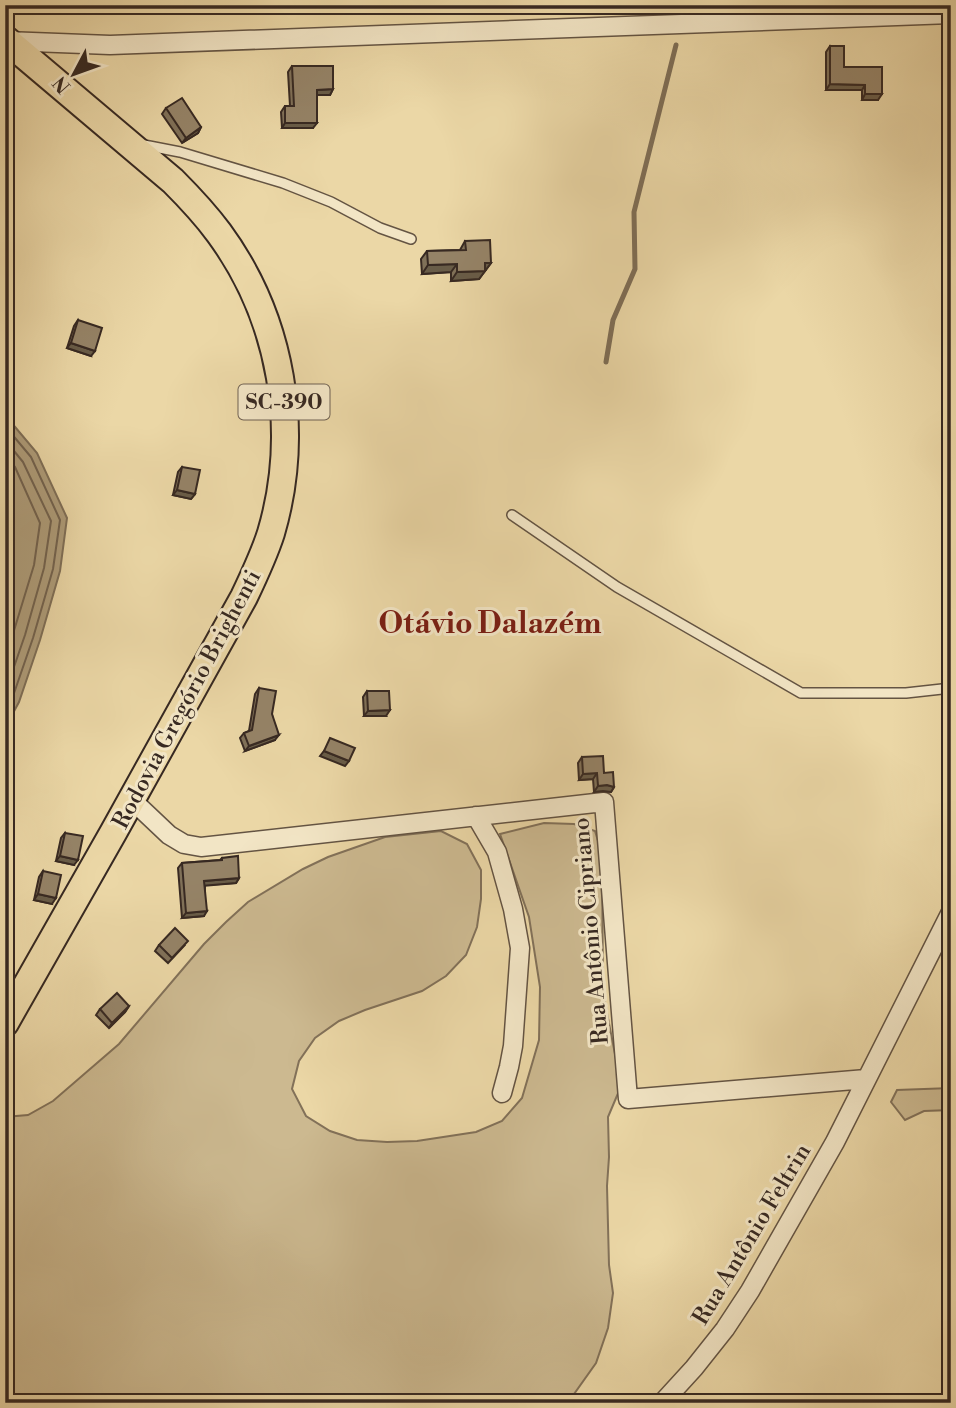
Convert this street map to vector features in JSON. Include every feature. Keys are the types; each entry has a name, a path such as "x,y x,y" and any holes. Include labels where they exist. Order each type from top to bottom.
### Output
{"main road":[{"name":"Rodovia Gregório Brighenti","path":"5,1023 132,800 259,566 271,533 278,501 286,427 284,393 266,321 236,258 219,233 173,181 6,41"}],"street":[{"path":"6,41 110,45 951,13"},
{"name":"Rua Antônio Cipriano","path":"132,800 169,835 184,844 201,847 604,802 628,1098 866,1079"},
{"path":"476,816 497,852 513,909 520,948 513,1046 502,1093"},
{"name":"Rua Antônio Feltrin","path":"662,1403 725,1329 750,1291 835,1142 951,912"}],"lane":[{"path":"128,142 180,152 283,183 331,202 380,229 411,239"},
{"path":"512,515 617,587 801,694 905,693 951,688"}],"shaded area":[{"path":"544,823 574,824 595,831 602,854 603,993 616,1059 619,1091 608,1117 609,1265 613,1293 608,1328 596,1363 574,1394 564,1403 5,1403 5,1117 28,1115 53,1101 119,1044 204,944 248,902 328,857 385,837 441,831 467,844 481,870 477,927 466,955 446,976 422,991 339,1021 315,1038 299,1061 292,1089 306,1116 330,1131 357,1140 417,1141 476,1132 502,1121 522,1098 539,1040 540,987 529,917 500,834"},
{"path":"951,1088 951,1110 924,1111 905,1120 891,1102 897,1090"}],"water":[{"path":"5,415 37,453 67,518 60,571 40,640 19,702 5,728"}],"building":[{"path":"830,46 844,46 844,67 882,67 882,94 865,94 865,85 830,84"},
{"path":"292,66 333,66 333,89 317,90 317,123 285,123 285,106 294,106"},
{"path":"182,98 201,127 186,138 166,108"},
{"path":"490,240 491,263 485,263 485,271 457,272 457,264 428,265 427,251 466,250 465,241"},
{"path":"78,320 102,328 95,351 71,343"},
{"path":"182,467 200,470 195,494 177,490"},
{"path":"259,688 276,691 272,714 279,735 249,746 244,733 252,730"},
{"path":"367,691 389,691 390,710 368,711"},
{"path":"330,738 355,748 349,761 324,751"},
{"path":"603,756 604,773 613,772 614,787 598,786 597,773 583,774 582,757"},
{"path":"65,833 83,836 78,860 60,856"},
{"path":"238,856 239,878 204,881 207,911 186,913 182,863"},
{"path":"43,871 61,875 56,898 38,894"},
{"path":"175,928 188,941 172,958 159,945"},
{"path":"117,993 129,1006 112,1023 100,1009"}],"waterway":[{"path":"676,5 679,17"},
{"path":"606,362 613,320 635,269 634,212 676,45"}],"district":[{"name":"Otávio Dalazém","path":"490,623"}]}
